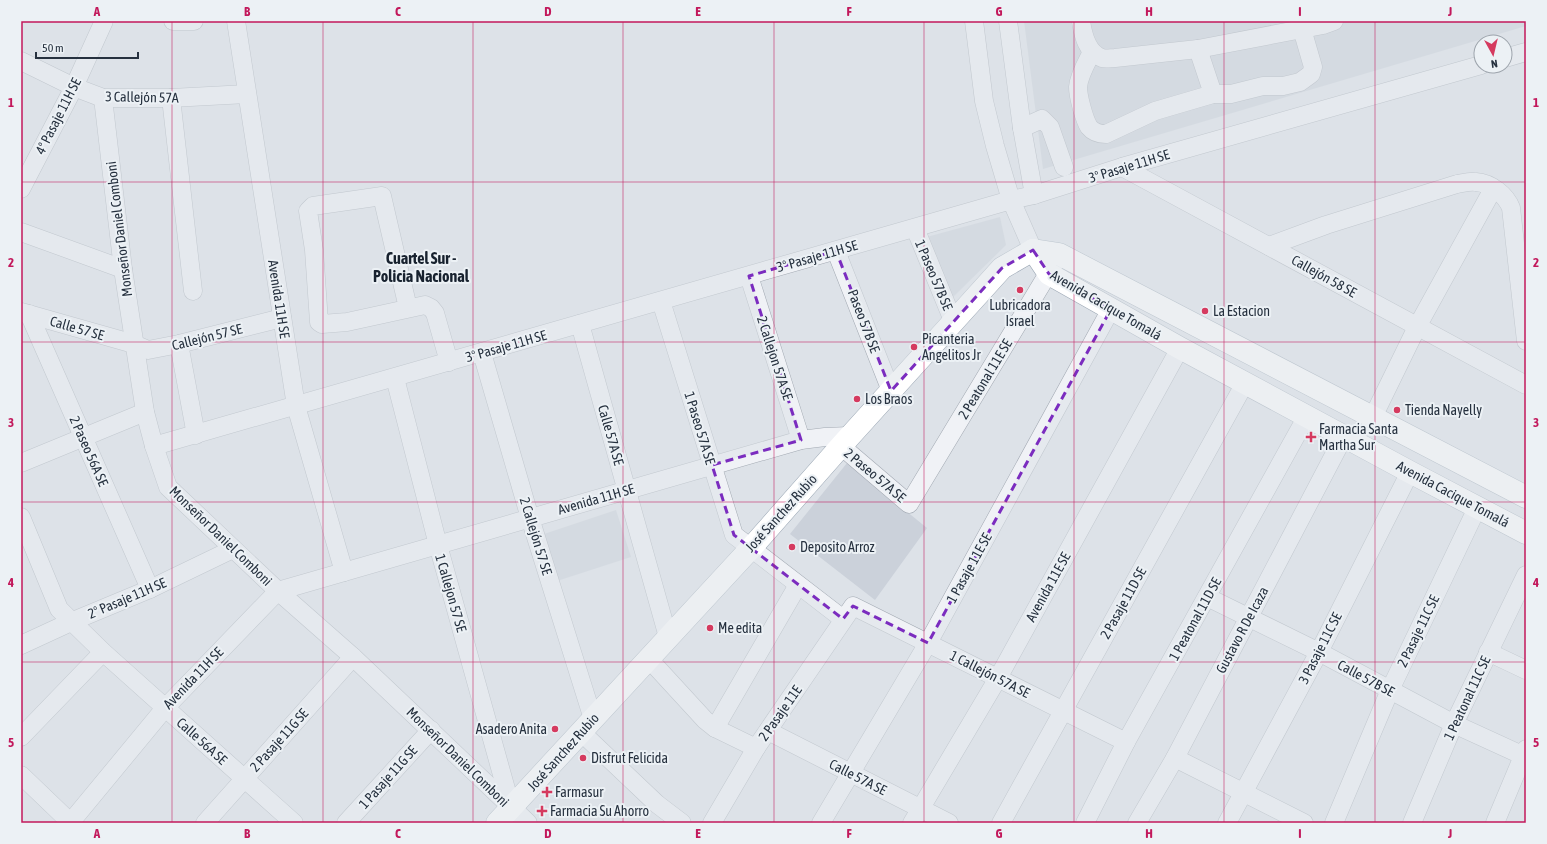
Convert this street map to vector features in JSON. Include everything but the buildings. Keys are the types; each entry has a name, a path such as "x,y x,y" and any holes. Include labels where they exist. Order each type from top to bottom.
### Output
{"main road":[{"name":"Avenida Cacique Tomalá","path":"1033,250 1059,254 1526,497"},
{"name":"Avenida Cacique Tomalá","path":"1033,250 1048,274 1180,348 1477,508 1526,532"},
{"name":"José Sanchez Rubio","path":"504,815 751,548 845,441 954,323 1002,268 1033,250"}],"street":[{"name":"4° Pasaje 11H SE","path":"23,180 74,87 104,21"},
{"path":"173,21 194,21"},
{"name":"Avenida 11H SE","path":"236,21 296,406 344,572"},
{"path":"974,21 984,101 995,146 1011,200 1033,250"},
{"path":"1008,21 1022,128 1034,195"},
{"path":"1081,21 1088,46 1092,52 1102,58 1115,58 1198,49 1302,29 1334,21"},
{"path":"1092,52 1082,72 1078,87 1082,110 1089,126 1099,134 1106,134 1155,111 1213,94 1231,94 1263,86 1283,86 1300,82 1311,74 1313,67 1302,29"},
{"path":"1198,49 1213,94"},
{"path":"1513,56 1526,52"},
{"name":"3 Callejón 57A","path":"21,61 74,87 103,98 171,98 247,94"},
{"name":"3° Pasaje 11H SE","path":"154,446 1011,200 1034,195 1122,167 1473,66"},
{"name":"Monseñor Daniel Comboni","path":"103,98 123,269 145,412 154,446 168,487 278,591 354,657 431,730 504,815 528,823"},
{"path":"171,98 193,291"},
{"path":"1022,128 1042,119 1047,122 1064,167"},
{"name":"Callejón 58 SE","path":"1122,167 1526,385"},
{"path":"1269,246 1326,225 1457,184 1477,182 1486,184 1502,194 1508,200 1511,208 1526,341"},
{"path":"1373,417 1418,328 1493,189"},
{"path":"408,308 382,196 312,206 308,211 314,250 319,322 322,324 347,322 425,305 431,308 439,323 449,362"},
{"name":"1 Paseo 57B SE","path":"915,228 954,323"},
{"path":"21,232 123,269"},
{"name":"Paseo 57B SE","path":"836,251 891,391"},
{"name":"2 Peatonal 11E SE","path":"909,504 1059,254"},
{"name":"2 Callejon 57A SE","path":"749,276 801,440"},
{"name":"1 Paseo 57A SE","path":"661,301 734,535 751,548"},
{"name":"1 Pasaje 11E SE","path":"821,823 928,643 1111,309"},
{"name":"Calle 57 SE","path":"25,313 134,344"},
{"name":"2 Paseo 56A SE","path":"25,313 83,437 150,589"},
{"name":"Callejón 57 SE","path":"134,344 148,350 179,344 282,318"},
{"name":"Calle 57A SE","path":"580,324 668,637"},
{"path":"179,344 196,435"},
{"name":"Avenida 11E SE","path":"916,816 998,678 1180,348"},
{"name":"2 Callejón 57 SE","path":"482,352 530,518 587,725 657,804 682,823"},
{"name":"1 Callejon 57 SE","path":"395,378 438,545 504,815"},
{"name":"2 Pasaje 11D SE","path":"1001,823 1245,383"},
{"path":"21,463 145,412"},
{"name":"1 Peatonal 11D SE","path":"1086,823 1126,742 1307,416"},
{"name":"Gustavo R De Icaza","path":"1137,823 1175,758 1344,436"},
{"name":"Avenida 11H SE","path":"70,823 165,708 278,591 801,440 825,437 845,441"},
{"name":"2 Paseo 57A SE","path":"845,441 909,504"},
{"name":"3 Pasaje 11C SE","path":"1227,823 1319,652 1410,472"},
{"name":"2 Pasaje 11C SE","path":"1334,823 1390,690 1477,508"},
{"name":"Calle 56A SE","path":"21,517 59,609 103,652 294,823"},
{"name":"1 Callejón 57A SE","path":"751,548 798,585 848,613 928,643 1126,742"},
{"name":"2° Pasaje 11H SE","path":"21,645 72,621 150,589 233,549"},
{"name":"1 Peatonal 11C SE","path":"1412,823 1454,724 1526,575"},
{"path":"715,728 798,585"},
{"name":"Calle 57B SE","path":"1207,597 1319,652 1454,724 1525,754"},
{"name":"2 Pasaje 11E","path":"712,823 756,748 848,613"},
{"path":"21,737 103,652"},
{"path":"1488,652 1526,670"},
{"name":"2 Pasaje 11G SE","path":"205,823 354,657"},
{"path":"648,658 705,720 715,728 756,748"},
{"name":"1 Pasaje 11G SE","path":"346,823 431,730"},
{"name":"Calle 57A SE","path":"768,731 851,773 916,816 949,823"},
{"path":"1495,823 1525,754"},
{"path":"1175,758 1304,823"},
{"path":"21,775 70,823"}],"highlighted area":[{"path":"1033,250 1049,274 1111,309 928,643 853,606 843,619 734,535 712,465 801,440 749,276 836,251 891,391 1002,268"}],"shaded area":[{"path":"1024,21 1526,21 1526,26 1499,34 1473,34 1473,42 1043,169"},
{"path":"1000,217 1006,245 949,301 923,238"},
{"path":"847,463 927,528 875,600 790,534"},
{"path":"616,510 631,557 554,582 541,535"}],"place":[{"name":"Lubricadora Israel","path":"1020,290"},
{"name":"La Estacion","path":"1205,311"},
{"name":"Picanteria Angelitos Jr","path":"914,347"},
{"name":"Los Braos","path":"857,399"},
{"name":"Tienda Nayelly","path":"1397,410"},
{"name":"Farmacia Santa Martha Sur","path":"1311,437"},
{"name":"Deposito Arroz","path":"792,547"},
{"name":"Me edita","path":"710,628"},
{"name":"Asadero Anita","path":"555,729"},
{"name":"Disfrut Felicida","path":"583,758"},
{"name":"Farmasur","path":"547,792"},
{"name":"Farmacia Su Ahorro","path":"542,811"}],"district":[{"name":"Cuartel Sur - Policia Nacional","path":"421,267"}]}
